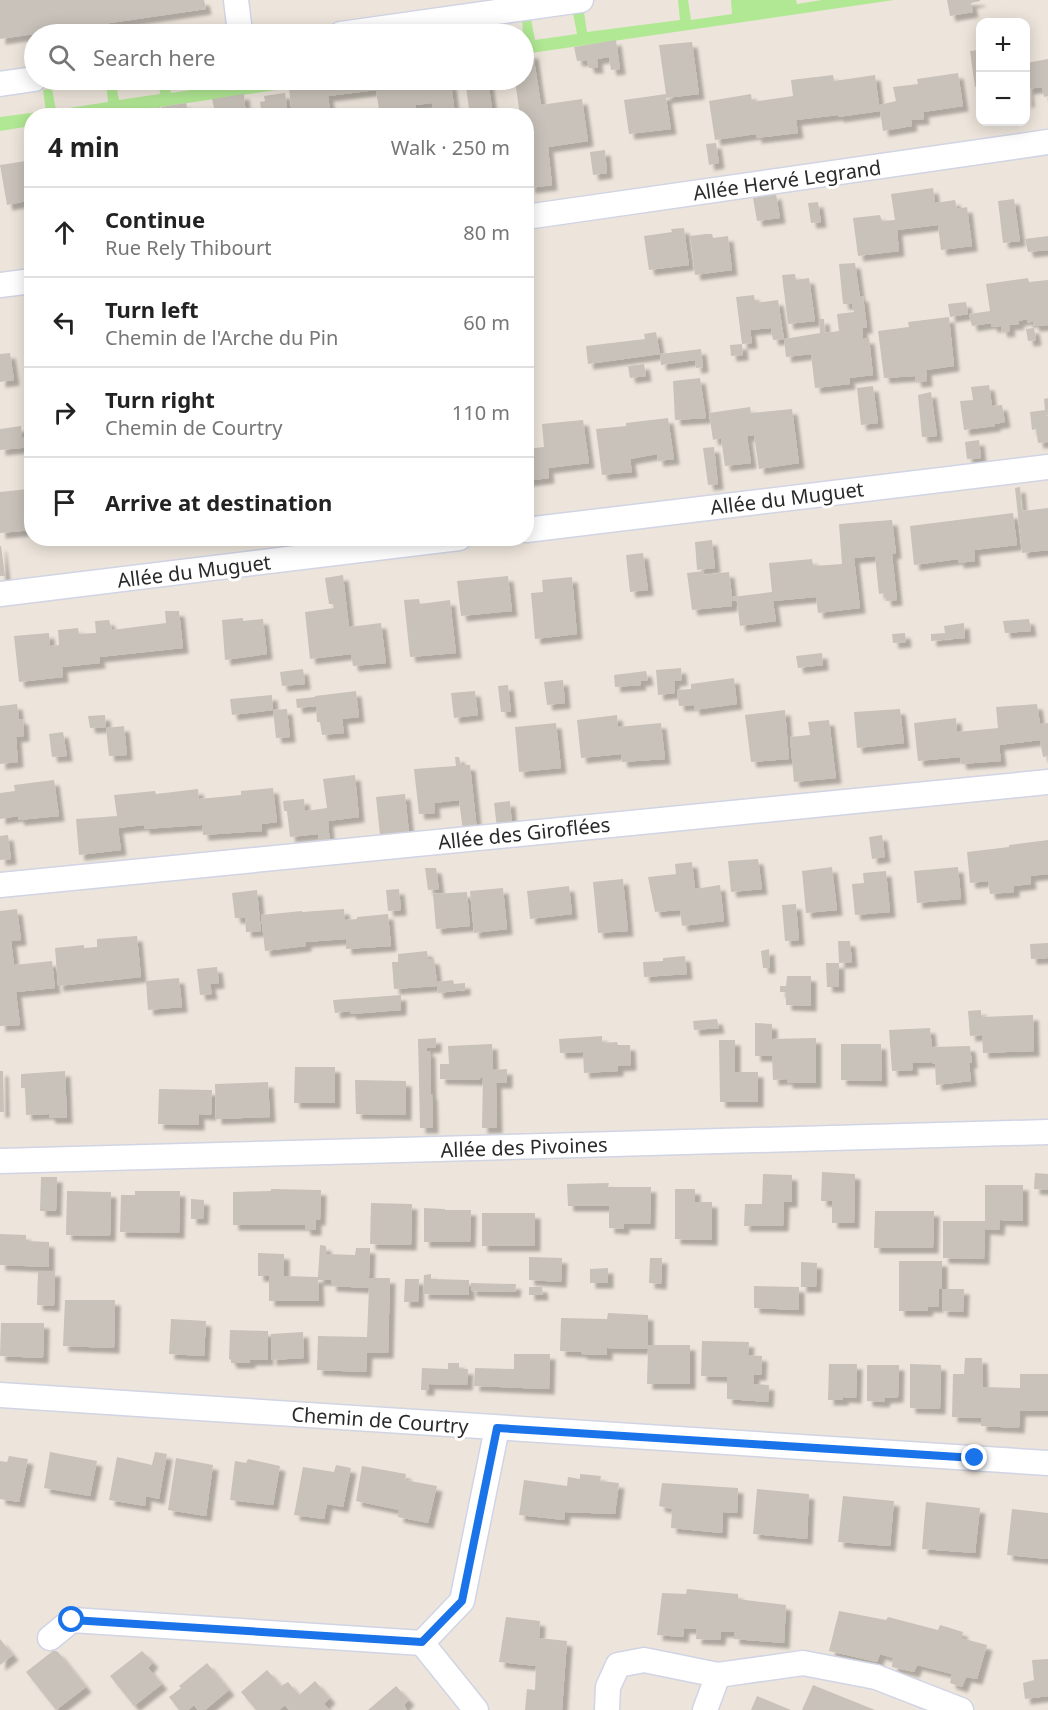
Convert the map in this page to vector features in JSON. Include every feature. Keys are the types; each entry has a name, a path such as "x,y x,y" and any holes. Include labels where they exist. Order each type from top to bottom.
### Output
{"street":[{"path":"236,0 240,24"},
{"path":"412,24 581,0"},
{"path":"0,84 24,80"},
{"name":"Allée Hervé Legrand","path":"534,216 1048,142"},
{"path":"0,285 24,282"},
{"name":"Allée du Muguet","path":"534,529 1048,467"},
{"name":"Allée du Muguet","path":"0,594 393,546"},
{"name":"Allée des Giroflées","path":"0,885 1048,782"},
{"name":"Allée des Pivoines","path":"0,1161 1048,1132"},
{"name":"Chemin de Courtry","path":"0,1395 1048,1463"},
{"path":"422,1642 462,1601 497,1428"},
{"path":"50,1638 72,1620 422,1642 476,1710"},
{"path":"607,1710 608,1687 618,1665 644,1660 718,1675 803,1663 876,1677 961,1710"},
{"path":"705,1710 718,1675"}],"green space":[{"path":"678,0 688,0 691,20 732,14 731,0 796,0 797,4 822,0 894,0 534,53 534,35 535,40 577,34 573,13 584,12 587,32 680,20"},
{"path":"531,19 532,24 522,24 522,20"},
{"path":"43,90 52,90 56,108 46,108"},
{"path":"107,90 117,90 119,100 160,94 160,90 171,90 171,93 192,90 276,90 152,108 69,108 108,102"},
{"path":"24,114 24,127 0,131 0,117"}],"building":[{"path":"0,0 204,0 206,9 103,24 24,24 24,36 0,39"},
{"path":"947,0 980,1 971,3 973,12 950,16"},
{"path":"616,40 620,69 611,70 609,57 597,59 598,68 589,68 587,60 577,61 574,47"},
{"path":"692,42 699,94 666,98 671,129 629,134 624,100 666,94 659,45"},
{"path":"976,50 975,87 970,51"},
{"path":"1048,59 1048,96 1044,97 1042,87 1030,89 1030,62"},
{"path":"534,60 541,105 582,99 588,141 548,147 552,185 534,187 534,108 519,108 516,90 534,90"},
{"path":"958,73 963,106 923,112 924,119 911,120 912,126 883,131 880,111 796,120 798,133 756,138 756,134 715,140 709,101 751,94 752,102 793,96 791,80 833,75 834,81 875,75 879,105 896,101 893,87 918,84 917,79"},
{"path":"289,90 376,90 328,96 330,108 291,108"},
{"path":"376,90 452,90 454,108 433,108 432,103 415,105 415,108 379,108"},
{"path":"466,90 489,90 492,108 469,108"},
{"path":"285,93 287,108 261,108 260,102 265,101 264,96"},
{"path":"244,94 245,108 214,108 212,99"},
{"path":"186,103 187,108 161,108"},
{"path":"716,143 719,163 709,165 706,144"},
{"path":"605,150 607,173 593,175 590,152"},
{"path":"24,161 24,202 7,205 0,165"},
{"path":"933,188 935,203 955,200 957,209 967,207 972,246 941,250 938,225 897,230 899,251 858,256 853,218 880,215 882,221 895,220 891,194"},
{"path":"776,194 780,218 757,221 753,198"},
{"path":"1014,199 1020,241 1003,243 998,201"},
{"path":"818,202 821,222 811,223 808,203"},
{"path":"684,228 689,265 649,270 644,236"},
{"path":"712,234 713,238 728,236 732,270 695,275 690,236"},
{"path":"1048,236 1048,250 1028,252 1025,239"},
{"path":"855,263 860,297 863,296 867,328 862,328 863,339 869,338 873,375 849,378 850,384 815,388 811,354 786,357 784,339 820,333 819,319 824,319 825,333 839,331 837,314 854,312 852,304 843,304 839,264"},
{"path":"795,274 796,280 809,278 815,321 788,324 782,275"},
{"path":"1028,278 1029,282 1048,280 1048,325 1034,326 1033,321 1028,323 1027,319 1018,321 1019,324 1009,325 1010,331 1002,332 1001,326 992,327 991,323 972,326 969,314 990,311 986,284"},
{"path":"754,295 755,303 778,300 784,339 773,340 771,328 750,330 752,343 742,344 736,297"},
{"path":"966,302 968,314 950,317 948,304"},
{"path":"949,317 954,366 926,370 927,381 916,382 915,376 884,378 878,331 909,327 908,322"},
{"path":"1034,328 1036,340 1028,341 1026,329"},
{"path":"656,332 660,354 588,364 586,346 645,339 644,334"},
{"path":"742,344 743,355 731,356 730,345"},
{"path":"701,349 703,367 696,368 695,360 661,365 660,354"},
{"path":"10,353 14,380 0,382 0,354"},
{"path":"644,364 646,376 630,378 628,366"},
{"path":"700,378 706,418 675,420 673,381"},
{"path":"989,385 992,406 1002,405 1005,422 995,424 995,426 964,430 960,401 973,400 971,387"},
{"path":"873,386 878,423 861,425 857,388"},
{"path":"931,392 937,436 922,437 918,395"},
{"path":"1048,398 1046,418 1048,417 1048,442 1038,443 1036,429 1032,430 1030,412 1045,410 1044,399"},
{"path":"750,407 751,413 792,409 799,463 759,469 754,435 747,436 751,463 725,466 721,438 713,440 709,413"},
{"path":"668,418 674,459 658,461 657,454 630,459 632,472 602,475 596,429"},
{"path":"583,420 589,463 548,468 549,478 534,480 534,448 544,447 542,424"},
{"path":"21,426 24,448 0,450 0,429"},
{"path":"979,440 981,458 967,459 965,442"},
{"path":"714,447 718,484 708,485 703,448"},
{"path":"1020,487 1022,511 1048,508 1048,550 1022,553 1015,488"},
{"path":"24,489 24,531 0,533 0,492"},
{"path":"1013,513 1017,545 974,550 975,561 958,563 958,559 914,565 910,526"},
{"path":"892,520 896,553 892,554 897,600 886,601 885,593 879,594 875,556 854,558 860,608 818,613 816,597 773,601 776,621 740,626 737,600 732,601 732,606 692,610 687,573 704,571 704,575 729,572 732,597 772,592 769,563 812,559 813,566 842,564 839,524"},
{"path":"712,540 715,568 697,570 695,542"},
{"path":"1,546 5,576 0,576"},
{"path":"643,553 648,590 630,592 626,555"},
{"path":"343,575 349,627 381,623 386,663 353,666 351,654 310,659 305,612 334,608 334,604 329,604 325,578"},
{"path":"508,576 512,611 461,616 457,581"},
{"path":"572,577 577,634 535,639 531,593 543,592 542,580"},
{"path":"419,599 420,604 450,600 456,653 410,657 404,600"},
{"path":"165,611 179,611 183,648 99,657 100,663 62,667 63,677 19,682 14,636 49,633 50,646 59,645 58,630 78,628 79,634 96,633 95,621 109,620 112,630 166,623"},
{"path":"243,618 243,621 263,619 267,654 225,660 222,620"},
{"path":"1029,619 1031,631 1005,633 1003,621"},
{"path":"964,623 965,638 931,641 931,634 945,633 944,626"},
{"path":"905,633 906,642 893,643 892,634"},
{"path":"822,653 823,665 798,668 796,656"},
{"path":"681,668 682,680 674,681 675,693 658,695 656,670"},
{"path":"303,669 305,684 282,686 280,672"},
{"path":"646,671 648,680 640,681 641,685 615,687 614,675"},
{"path":"734,678 737,704 694,710 694,705 679,706 677,690 691,689 691,684"},
{"path":"563,680 565,703 547,705 544,682"},
{"path":"508,685 511,712 501,712 498,686"},
{"path":"356,691 359,717 342,719 344,733 322,735 320,722 317,722 316,706 297,708 296,699"},
{"path":"475,691 478,715 454,718 451,693"},
{"path":"272,695 273,710 232,715 230,699"},
{"path":"17,704 19,719 23,719 24,736 16,737 18,762 0,764 0,706"},
{"path":"1037,704 1040,724 1048,723 1048,756 1043,757 1040,740 999,745 1001,761 961,764 960,757 918,761 914,723 956,718 957,732 998,728 996,707"},
{"path":"287,709 290,737 276,738 273,710"},
{"path":"900,709 904,743 857,748 854,712"},
{"path":"785,710 789,759 751,762 745,715"},
{"path":"105,715 106,727 90,728 88,716"},
{"path":"617,715 618,727 661,723 665,759 622,762 621,754 581,758 577,720"},
{"path":"829,720 836,778 794,782 790,737 810,735 808,722"},
{"path":"556,723 561,768 519,772 515,727"},
{"path":"124,726 127,755 109,756 106,728"},
{"path":"63,732 67,756 52,757 49,734"},
{"path":"455,757 459,757 461,765 470,765 477,830 463,831 459,800 434,803 435,813 419,814 414,769 456,766"},
{"path":"355,775 359,817 328,821 330,844 319,846 318,834 290,837 287,811 284,811 283,801 304,799 305,811 327,808 323,779"},
{"path":"54,780 59,816 19,820 18,816 0,819 0,793 15,791 14,785"},
{"path":"273,788 277,822 262,824 262,831 203,835 202,825 144,829 144,825 118,828 121,850 79,855 76,819 117,816 114,795 155,791 156,794 198,789 199,799 241,795 241,791"},
{"path":"405,794 409,833 380,835 376,797"},
{"path":"510,801 512,826 497,828 494,803"},
{"path":"8,835 11,859 0,860 0,836"},
{"path":"882,835 885,857 872,859 869,837"},
{"path":"1048,840 1048,874 1030,876 1031,884 1014,886 1014,892 990,894 988,881 970,883 967,852"},
{"path":"758,859 762,889 731,892 728,861"},
{"path":"692,862 695,889 720,885 724,921 682,926 680,910 655,912 648,877 676,874 675,864"},
{"path":"832,867 837,910 806,913 802,871"},
{"path":"958,867 961,899 917,903 914,871"},
{"path":"425,868 436,868 439,889 428,890"},
{"path":"886,871 890,912 855,915 852,884 864,883 863,873"},
{"path":"623,879 628,931 598,933 593,882"},
{"path":"569,886 572,914 530,919 527,891"},
{"path":"503,888 507,929 474,933 470,891"},
{"path":"399,889 401,910 388,911 386,890"},
{"path":"257,890 261,931 246,932 245,918 235,918 232,893"},
{"path":"467,892 470,926 436,929 433,894"},
{"path":"796,904 799,940 785,941 782,905"},
{"path":"17,909 21,940 11,941 14,965 52,961 55,988 16,992 20,1025 0,1026 0,911"},
{"path":"344,909 345,920 388,914 391,946 346,949 346,939 306,942 306,946 265,951 261,915"},
{"path":"137,936 141,977 58,986 55,948 84,945 84,948 97,947 97,939"},
{"path":"838,941 850,941 852,962 839,963"},
{"path":"1048,943 1048,958 1031,959 1030,944"},
{"path":"769,949 770,968 763,968 761,951"},
{"path":"427,951 428,959 434,959 437,982 453,980 454,984 465,983 465,990 438,993 437,986 394,989 392,962 398,962 398,954"},
{"path":"685,956 687,974 644,977 643,962 663,961 663,958"},
{"path":"826,963 839,963 839,987 827,987"},
{"path":"217,967 219,983 210,984 212,994 200,995 197,969"},
{"path":"787,976 811,976 811,1006 786,1005 786,992 780,992 780,986 786,986"},
{"path":"179,978 182,1007 148,1010 146,981"},
{"path":"401,995 401,1010 335,1013 333,1000"},
{"path":"981,1010 981,1017 1033,1015 1034,1051 983,1053 982,1035 970,1036 968,1011"},
{"path":"717,1019 719,1028 694,1030 693,1021"},
{"path":"755,1023 772,1024 772,1039 816,1038 816,1083 787,1083 787,1079 773,1080 772,1056 755,1056"},
{"path":"930,1028 932,1047 970,1046 971,1081 936,1085 935,1064 932,1062 912,1063 913,1070 892,1071 889,1030"},
{"path":"602,1036 602,1043 617,1042 618,1045 630,1045 631,1065 618,1066 618,1071 584,1073 583,1052 560,1053 559,1039"},
{"path":"436,1038 436,1047 427,1048 427,1052 430,1051 433,1128 420,1128 418,1039"},
{"path":"719,1040 735,1040 735,1072 758,1072 758,1102 720,1102"},
{"path":"492,1044 493,1070 507,1069 507,1083 496,1083 497,1128 482,1128 483,1076 479,1080 440,1079 440,1064 449,1064 448,1046"},
{"path":"841,1044 881,1044 882,1081 841,1080"},
{"path":"295,1067 335,1067 335,1103 294,1103"},
{"path":"0,1071 3,1071 4,1112 0,1112"},
{"path":"65,1071 67,1118 50,1118 49,1114 26,1115 25,1088 21,1088 21,1074"},
{"path":"355,1080 406,1081 406,1115 356,1114"},
{"path":"268,1082 270,1117 216,1119 215,1084"},
{"path":"159,1089 212,1090 211,1115 199,1114 199,1125 158,1124"},
{"path":"822,1172 855,1174 854,1223 832,1223 832,1201 821,1201"},
{"path":"1035,1173 1048,1174 1048,1190 1034,1189"},
{"path":"763,1174 792,1175 792,1202 784,1202 783,1226 744,1226 745,1204 762,1204"},
{"path":"41,1177 57,1177 56,1211 40,1211"},
{"path":"609,1183 608,1187 651,1187 650,1224 624,1224 624,1229 609,1228 609,1206 568,1206 567,1184"},
{"path":"985,1185 1023,1185 1023,1221 1000,1220 999,1230 985,1229 984,1259 943,1258 943,1221 985,1221"},
{"path":"271,1189 321,1190 320,1220 316,1220 316,1230 305,1230 305,1225 233,1225 233,1192 271,1191"},
{"path":"675,1189 695,1189 695,1202 712,1202 712,1240 675,1239"},
{"path":"67,1191 111,1192 110,1236 66,1235"},
{"path":"135,1191 180,1191 179,1233 120,1232 121,1195 135,1195"},
{"path":"191,1199 204,1200 203,1219 191,1219"},
{"path":"371,1203 412,1204 411,1245 370,1244"},
{"path":"424,1208 471,1210 470,1242 424,1242"},
{"path":"875,1211 934,1211 933,1248 874,1248"},
{"path":"482,1213 535,1213 535,1246 482,1246"},
{"path":"0,1234 26,1235 26,1241 49,1242 49,1267 0,1265"},
{"path":"320,1245 326,1246 326,1254 355,1255 356,1248 370,1248 369,1278 390,1278 388,1353 367,1353 366,1372 317,1370 318,1336 367,1337 369,1288 331,1286 331,1280 318,1280 319,1301 269,1301 269,1276 258,1276 258,1253 284,1254 284,1276 318,1277"},
{"path":"529,1257 562,1258 561,1282 529,1280"},
{"path":"650,1258 662,1258 661,1284 649,1283"},
{"path":"899,1261 942,1261 942,1289 939,1289 939,1307 928,1307 927,1311 899,1311"},
{"path":"801,1262 817,1263 816,1287 801,1287"},
{"path":"608,1268 608,1283 590,1283 590,1269"},
{"path":"38,1271 55,1271 54,1306 37,1305"},
{"path":"431,1274 431,1279 469,1280 469,1295 423,1294 424,1275"},
{"path":"405,1279 419,1279 418,1302 404,1302"},
{"path":"471,1283 516,1284 515,1292 471,1291"},
{"path":"754,1286 799,1287 799,1310 754,1308"},
{"path":"529,1287 542,1287 543,1295 529,1295"},
{"path":"942,1289 964,1289 963,1312 942,1311"},
{"path":"65,1300 115,1300 114,1348 63,1346"},
{"path":"608,1313 648,1315 648,1345 690,1345 690,1384 647,1384 648,1349 607,1348 607,1355 560,1351 561,1318 607,1319"},
{"path":"171,1319 206,1321 204,1356 169,1354"},
{"path":"1,1323 44,1323 43,1358 0,1356"},
{"path":"230,1330 268,1331 268,1360 231,1363 229,1359"},
{"path":"303,1332 304,1358 271,1360 271,1334"},
{"path":"702,1341 749,1342 748,1355 762,1356 761,1375 754,1375 754,1384 769,1385 768,1402 727,1399 727,1377 701,1376"},
{"path":"514,1354 550,1354 549,1389 474,1386 475,1368 514,1369"},
{"path":"965,1358 982,1358 983,1387 1020,1388 1020,1374 1048,1374 1048,1411 1020,1411 1019,1428 981,1426 981,1418 952,1417 953,1374 964,1374"},
{"path":"448,1363 459,1363 459,1369 468,1369 467,1385 429,1384 429,1390 421,1390 422,1368 448,1369"},
{"path":"829,1364 857,1364 856,1398 843,1397 843,1400 828,1400"},
{"path":"910,1364 941,1365 940,1409 910,1408"},
{"path":"867,1365 899,1365 898,1397 885,1398 884,1402 867,1401"},
{"path":"50,1452 97,1461 90,1496 44,1488"},
{"path":"155,1452 167,1454 159,1499 146,1496 145,1506 109,1500 117,1457 152,1465"},
{"path":"9,1456 28,1459 19,1502 0,1499 0,1461 7,1462"},
{"path":"176,1458 213,1465 206,1516 168,1510"},
{"path":"248,1459 280,1466 273,1505 230,1500 235,1461 246,1463"},
{"path":"336,1465 351,1468 343,1507 327,1504 324,1519 294,1515 303,1467 334,1472"},
{"path":"362,1466 406,1474 405,1480 437,1486 428,1523 398,1517 399,1510 356,1501"},
{"path":"580,1474 601,1476 600,1481 619,1483 615,1514 565,1512 564,1520 519,1515 524,1480 567,1486 568,1477 580,1479"},
{"path":"662,1483 738,1488 737,1513 723,1512 722,1533 671,1528 672,1509 659,1506"},
{"path":"757,1489 809,1494 807,1539 753,1534"},
{"path":"843,1496 894,1501 890,1546 838,1542"},
{"path":"926,1502 980,1508 975,1553 922,1549"},
{"path":"1012,1509 1048,1513 1048,1559 1007,1555"},
{"path":"687,1589 738,1594 738,1599 786,1605 784,1643 734,1639 734,1632 721,1632 720,1640 696,1639 697,1629 684,1628 683,1637 657,1635 662,1593 686,1594"},
{"path":"839,1611 886,1620 888,1617 938,1630 940,1625 963,1632 961,1638 987,1645 977,1679 966,1677 962,1687 950,1683 952,1674 917,1665 914,1672 892,1667 893,1658 880,1654 877,1662 829,1651"},
{"path":"506,1617 540,1621 539,1638 567,1641 562,1710 525,1710 527,1689 535,1690 536,1666 499,1662"},
{"path":"0,1639 13,1655 0,1665"},
{"path":"54,1650 86,1687 56,1710 26,1672"},
{"path":"142,1651 153,1662 148,1668 162,1684 134,1706 110,1676"},
{"path":"1048,1659 1048,1696 1025,1699 1023,1683 1034,1680 1032,1660"},
{"path":"207,1663 229,1690 205,1710 198,1710 194,1705 188,1710 179,1710 169,1697"},
{"path":"267,1670 281,1686 288,1682 299,1695 315,1681 330,1698 324,1704 330,1710 289,1710 285,1705 279,1710 256,1710 241,1692"},
{"path":"813,1685 875,1710 802,1710"},
{"path":"396,1686 409,1700 404,1705 407,1710 368,1710"},
{"path":"757,1696 791,1710 751,1710"}],"route":[{"path":"72,1620 422,1642 462,1601 497,1428 975,1458"}]}
